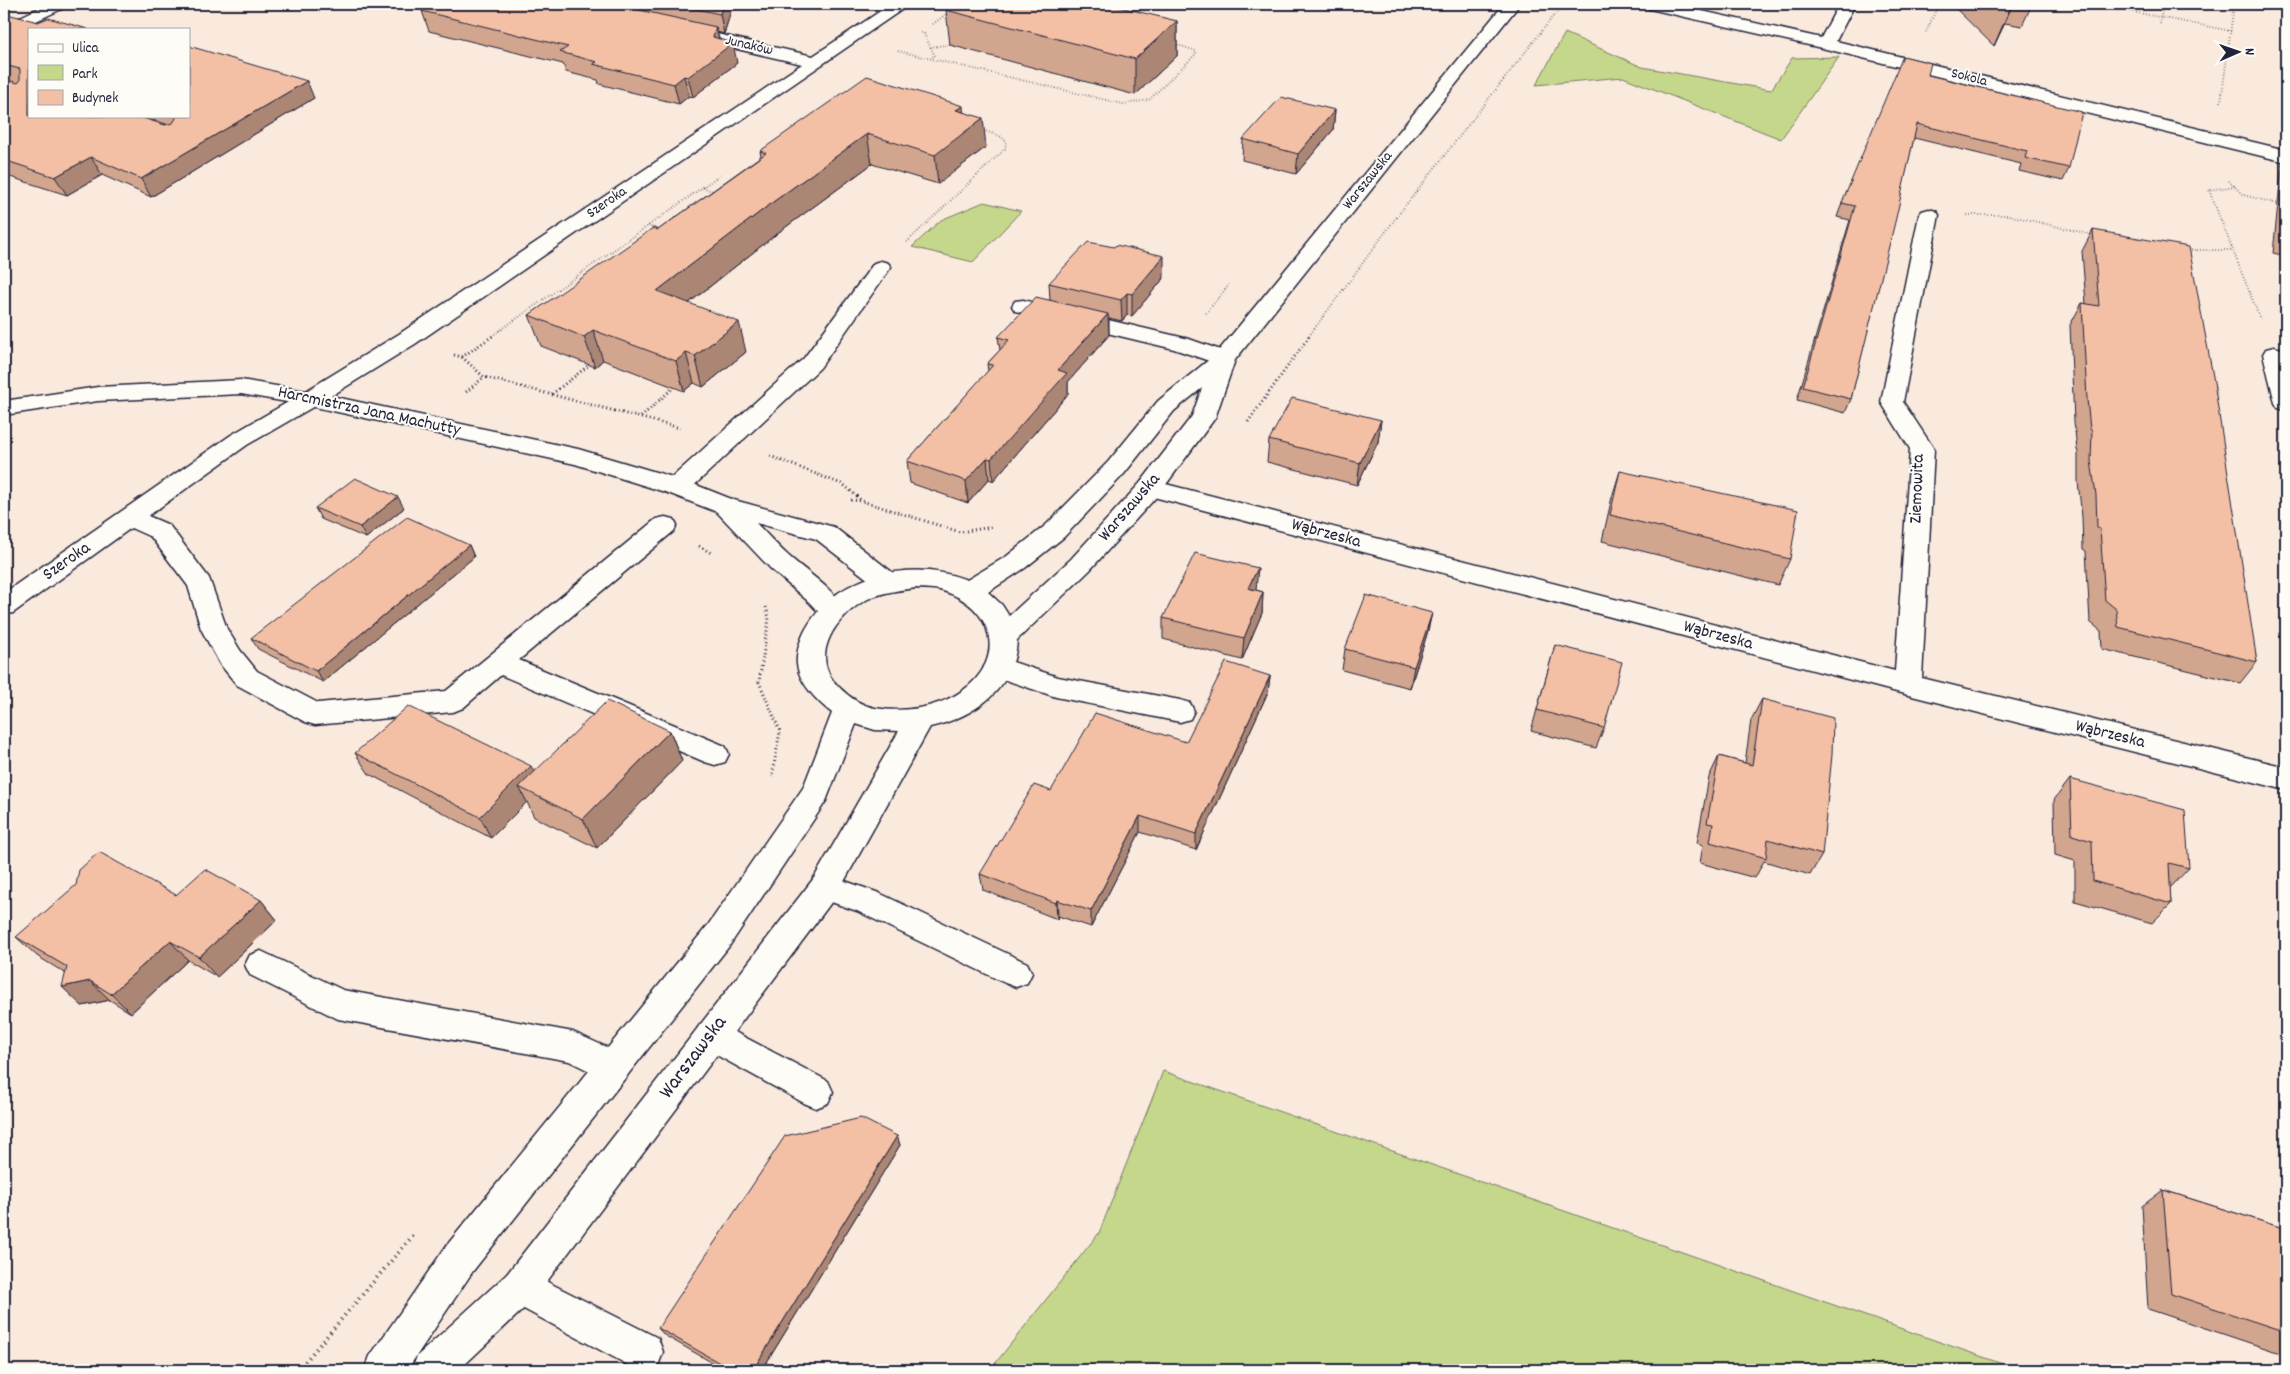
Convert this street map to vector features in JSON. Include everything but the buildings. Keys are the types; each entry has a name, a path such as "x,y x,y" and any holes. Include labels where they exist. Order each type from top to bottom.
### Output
{"street":[{"path":"4,31 60,4"},
{"name":"Szeroka","path":"4,606 239,440 407,339 902,4"},
{"name":"Warszawska","path":"969,591 1016,562 1055,531 1116,468 1166,406 1224,359 1512,4"},
{"name":"Sokola","path":"1650,4 1826,44 2286,156"},
{"path":"1826,44 1847,4"},
{"name":"Junaków","path":"677,30 816,62"},
{"name":"Ziemowita","path":"1908,685 1922,449 1892,402 1929,215"},
{"path":"678,487 812,363 882,267"},
{"path":"1023,306 1181,344 1224,359"},
{"path":"2274,354 2286,402"},
{"name":"Warszawska","path":"1004,636 1080,565 1150,488 1203,418 1224,359"},
{"name":"Harcmistrza Jana Machutty","path":"4,408 98,394 241,386 310,399 578,457 678,487 726,506 824,533 888,582"},
{"name":"Wąbrzeska","path":"1150,488 1908,685 2286,779"},
{"name":"Harcmistrza Jana Machutty","path":"726,506 781,564 818,595 833,611"},
{"path":"130,518 160,532 200,584 214,628 230,657 247,678 315,714 453,701 665,525"},
{"path":"916,579 945,582 969,591 987,603 999,618 1004,636 1004,652 998,667 982,690 954,709 920,720 882,720 847,710 822,690 811,664 815,636 833,611 858,593 888,582 916,579"},
{"path":"498,662 716,754"},
{"path":"998,667 1056,687 1180,711"},
{"path":"384,1370 460,1258 719,936 816,793 847,710"},
{"name":"Warszawska","path":"431,1370 520,1287 825,887 920,720"},
{"path":"825,887 868,902 1016,973"},
{"path":"261,965 338,1004 572,1047 614,1067"},
{"path":"712,1035 816,1092"},
{"path":"520,1287 644,1352"}],"path":[{"path":"1248,423 1278,379 1456,140 1555,14 1571,4"},
{"path":"1924,38 1939,4"},
{"path":"2082,9 2084,4"},
{"path":"2092,4 2231,31"},
{"path":"2160,24 2163,4"},
{"path":"2256,4 2286,9"},
{"path":"1937,8 1955,8"},
{"path":"920,33 924,34 935,56 931,58"},
{"path":"895,50 1123,104 1149,100 1196,54 1196,51 1192,48 1174,43"},
{"path":"930,47 960,44"},
{"path":"882,267 1004,149 1006,142 1000,136 981,130"},
{"path":"2226,177 2243,195 2286,206"},
{"path":"2234,186 2209,190 2274,354"},
{"path":"703,188 720,193"},
{"path":"1929,215 2008,215 2100,237"},
{"path":"648,226 666,232"},
{"path":"2183,250 2232,250"},
{"path":"591,266 599,269"},
{"path":"462,357 484,377 728,440 844,485 862,501"},
{"path":"552,394 589,365"},
{"path":"640,417 674,387"},
{"path":"665,525 716,556"},
{"path":"764,600 769,618 760,682 780,731 771,782"},
{"path":"298,1370 419,1228"}],"green space":[{"path":"1565,33 1642,67 1771,90 1792,58 1839,57 1781,139 1623,77 1536,85"},
{"path":"984,202 1021,211 973,262 912,247 941,220"},
{"path":"1163,1071 2020,1370 990,1370 1099,1233"}]}
